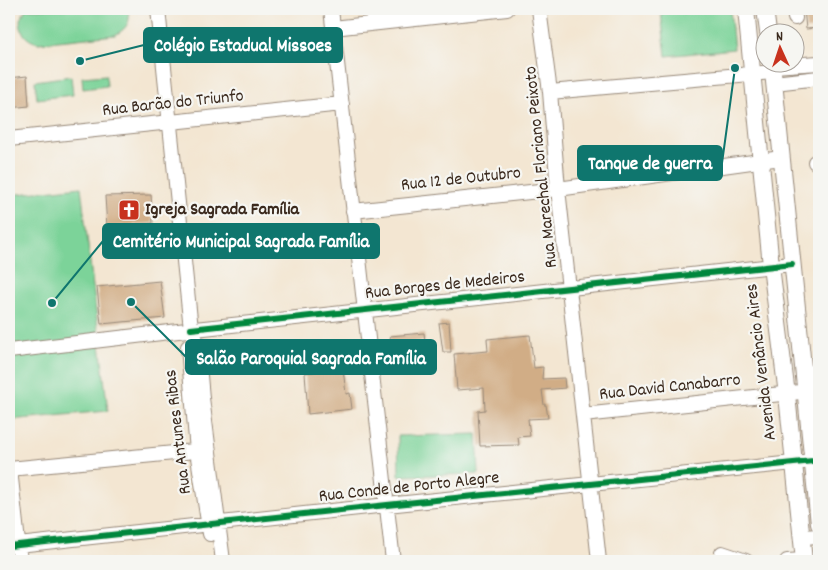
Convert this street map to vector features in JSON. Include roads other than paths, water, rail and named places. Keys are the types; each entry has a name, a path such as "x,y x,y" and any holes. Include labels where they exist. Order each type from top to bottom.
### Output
{"main road":[{"name":"Avenida Venâncio Aires","path":"746,9 771,266 787,395 804,561"},
{"path":"765,9 767,22"},
{"path":"773,72 800,340 812,391 813,461 819,524"},
{"path":"780,343 800,340"}],"street":[{"name":"Rua Antunes Ribas","path":"158,9 191,329 188,342 214,524 223,561"},
{"path":"331,9 393,561"},
{"path":"333,28 507,9"},
{"name":"Rua Marechal Floriano Peixoto","path":"539,9 550,92 558,189 599,561"},
{"path":"806,65 819,63"},
{"path":"550,92 766,72"},
{"path":"780,72 819,78"},
{"name":"Rua Barão do Triunfo","path":"9,139 342,104"},
{"name":"Rua 12 de Outubro","path":"353,211 558,189 781,158"},
{"name":"Rua Borges de Medeiros","path":"9,351 191,329 792,264"},
{"name":"Rua David Canabarro","path":"583,415 812,391"},
{"path":"20,561 14,546 10,469 203,450"},
{"name":"Rua Conde de Porto Alegre","path":"14,546 813,461"},
{"name":"Rua Antunes Ribas","path":"214,524 214,561"},
{"path":"802,537 819,536"},
{"path":"722,553 746,561"},
{"path":"787,561 804,561"}],"place":[{"name":"Colégio Estadual Missoes","path":"80,61"},
{"name":"Tanque de guerra","path":"735,68"},
{"name":"Igreja Sagrada Família","path":"129,210"},
{"name":"Salão Paroquial Sagrada Família","path":"131,302"},
{"name":"Cemitério Municipal Sagrada Família","path":"52,303"}]}
